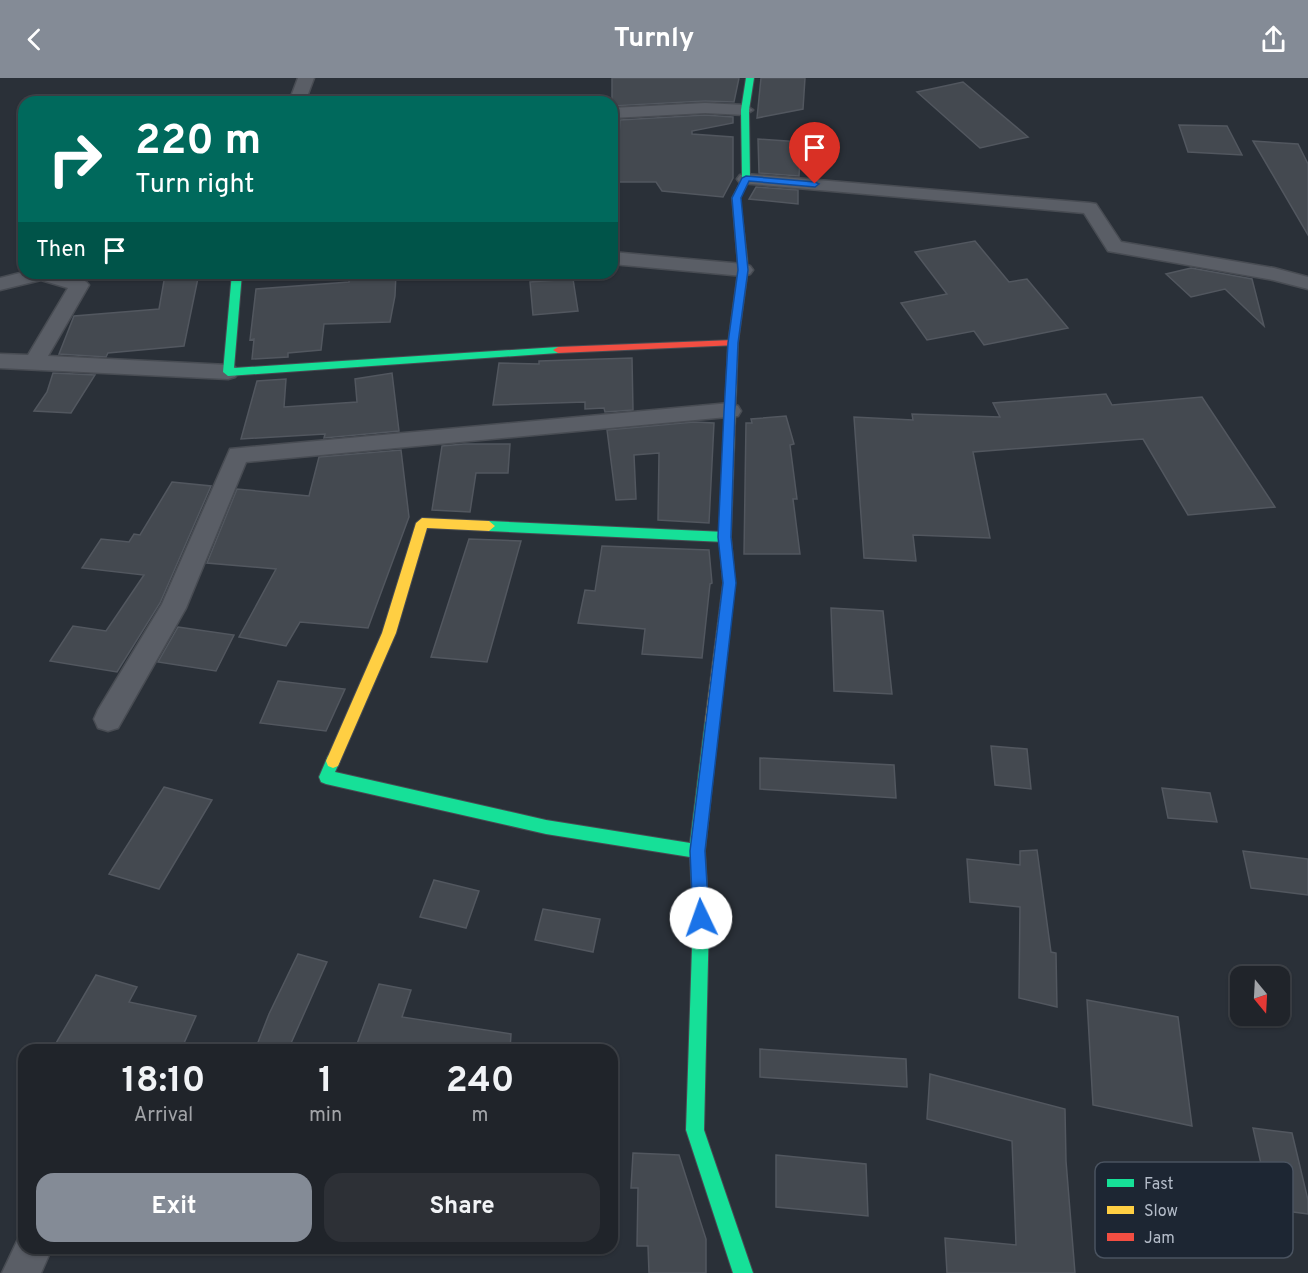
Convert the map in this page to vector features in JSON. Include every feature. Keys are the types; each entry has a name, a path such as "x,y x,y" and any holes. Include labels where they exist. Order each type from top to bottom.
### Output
{"street":[{"path":"299,96 306,78"},
{"path":"743,1273 695,1130 701,918 698,851 729,583 724,537 733,343 743,270 736,198 746,178 745,110 750,78"},
{"path":"618,113 705,108 745,110"},
{"path":"746,178 1090,208 1115,248 1274,274 1308,283"},
{"path":"618,259 743,270"},
{"path":"0,284 21,279"},
{"path":"33,363 79,285 59,279"},
{"path":"228,372 236,279"},
{"path":"0,361 228,372 506,352 733,343"},
{"path":"108,719 173,608 238,455 730,411"},
{"path":"698,851 546,827 326,777 389,633 422,523 724,537"},
{"path":"21,1273 30,1254"}],"building":[{"path":"612,78 739,78 734,102 705,101 618,106 618,96 612,96"},
{"path":"761,78 805,78 803,109 757,118"},
{"path":"963,82 1028,137 980,148 917,92"},
{"path":"705,115 733,117 733,123 692,131 692,134 733,137 733,178 723,197 662,191 656,182 618,182 620,120"},
{"path":"1179,125 1227,126 1242,155 1188,152"},
{"path":"758,139 801,142 799,176 759,173"},
{"path":"1253,141 1298,144 1308,164 1308,235"},
{"path":"756,187 798,190 798,204 749,199"},
{"path":"975,241 1009,282 1027,279 1068,328 984,345 974,331 927,340 901,303 947,294 915,252"},
{"path":"1191,268 1252,279 1264,326 1225,289 1191,297 1166,274"},
{"path":"164,279 198,279 184,346 108,353 106,357 59,354 74,316 159,309"},
{"path":"349,279 396,279 390,322 324,324 321,350 288,353 288,357 252,359 254,339 250,340 256,289 349,282"},
{"path":"573,279 578,311 533,315 530,282"},
{"path":"632,358 633,410 605,412 604,408 585,409 585,402 493,405 499,363 539,364 539,361"},
{"path":"53,373 95,375 71,413 34,411 47,392"},
{"path":"392,373 399,431 324,438 325,434 241,439 257,381 286,379 284,407 357,402 355,379"},
{"path":"1106,394 1112,405 1202,397 1275,507 1188,515 1143,439 973,452 990,538 913,535 916,561 864,558 854,417 913,420 912,414 1000,417 993,403"},
{"path":"786,416 794,444 790,445 797,499 793,499 800,554 744,554 746,423 752,423 751,419"},
{"path":"694,422 714,423 709,523 658,520 659,453 634,455 636,499 616,500 607,430"},
{"path":"510,444 508,473 476,473 470,512 432,510 442,446"},
{"path":"401,450 409,517 368,628 300,622 286,646 239,637 276,569 207,563 237,489 309,496 319,457"},
{"path":"172,482 211,486 160,603 117,672 50,661 73,626 106,631 144,575 82,568 101,539 129,542 134,534 140,535"},
{"path":"469,539 521,541 487,662 431,657"},
{"path":"602,546 709,550 712,583 710,584 702,658 642,654 645,629 578,623 585,590 595,591"},
{"path":"831,608 883,611 892,694 834,691"},
{"path":"178,627 234,635 216,671 158,662"},
{"path":"278,681 345,689 326,731 260,723"},
{"path":"991,746 1027,749 1031,789 995,785"},
{"path":"760,758 894,765 896,798 760,789"},
{"path":"164,787 212,800 159,889 109,874"},
{"path":"1162,788 1210,793 1217,822 1168,818"},
{"path":"1037,850 1051,952 1056,953 1057,1007 1019,998 1020,907 970,902 967,859 1020,865 1020,851"},
{"path":"1243,851 1308,859 1308,895 1251,888"},
{"path":"434,880 479,891 466,928 420,917"},
{"path":"543,909 600,919 593,952 535,940"},
{"path":"298,954 327,962 291,1044 257,1044"},
{"path":"96,975 137,987 129,1002 196,1016 184,1044 56,1044"},
{"path":"379,984 411,990 402,1017 511,1034 510,1044 357,1044"},
{"path":"1087,1000 1178,1017 1192,1126 1093,1105"},
{"path":"760,1049 906,1059 907,1087 760,1077"},
{"path":"930,1074 1065,1109 1066,1161 1075,1273 947,1273 945,1238 1016,1245 1012,1141 927,1119"},
{"path":"1253,1128 1292,1133 1308,1200 1308,1214 1293,1212 1293,1162 1261,1162"},
{"path":"633,1153 679,1155 706,1239 706,1273 649,1273 648,1246 637,1246 638,1188 631,1188"},
{"path":"776,1155 866,1164 868,1216 776,1207"}],"traffic: fast":[{"path":"742,256 736,198 746,179 745,110 750,78"},
{"path":"236,279 228,372 558,350"},
{"path":"489,526 725,537"},
{"path":"712,722 697,851 701,918 695,1130 743,1273"},
{"path":"333,761 326,777 546,827 697,851"}],"traffic: slow":[{"path":"712,722 729,583 725,537 733,343 743,270 742,256"},
{"path":"333,761 389,633 422,523 489,526"}],"traffic: jam":[{"path":"558,350 733,343"}],"route":[{"path":"701,918 698,851 729,583 724,537 733,343 743,270 736,198 746,178 815,184"}]}
